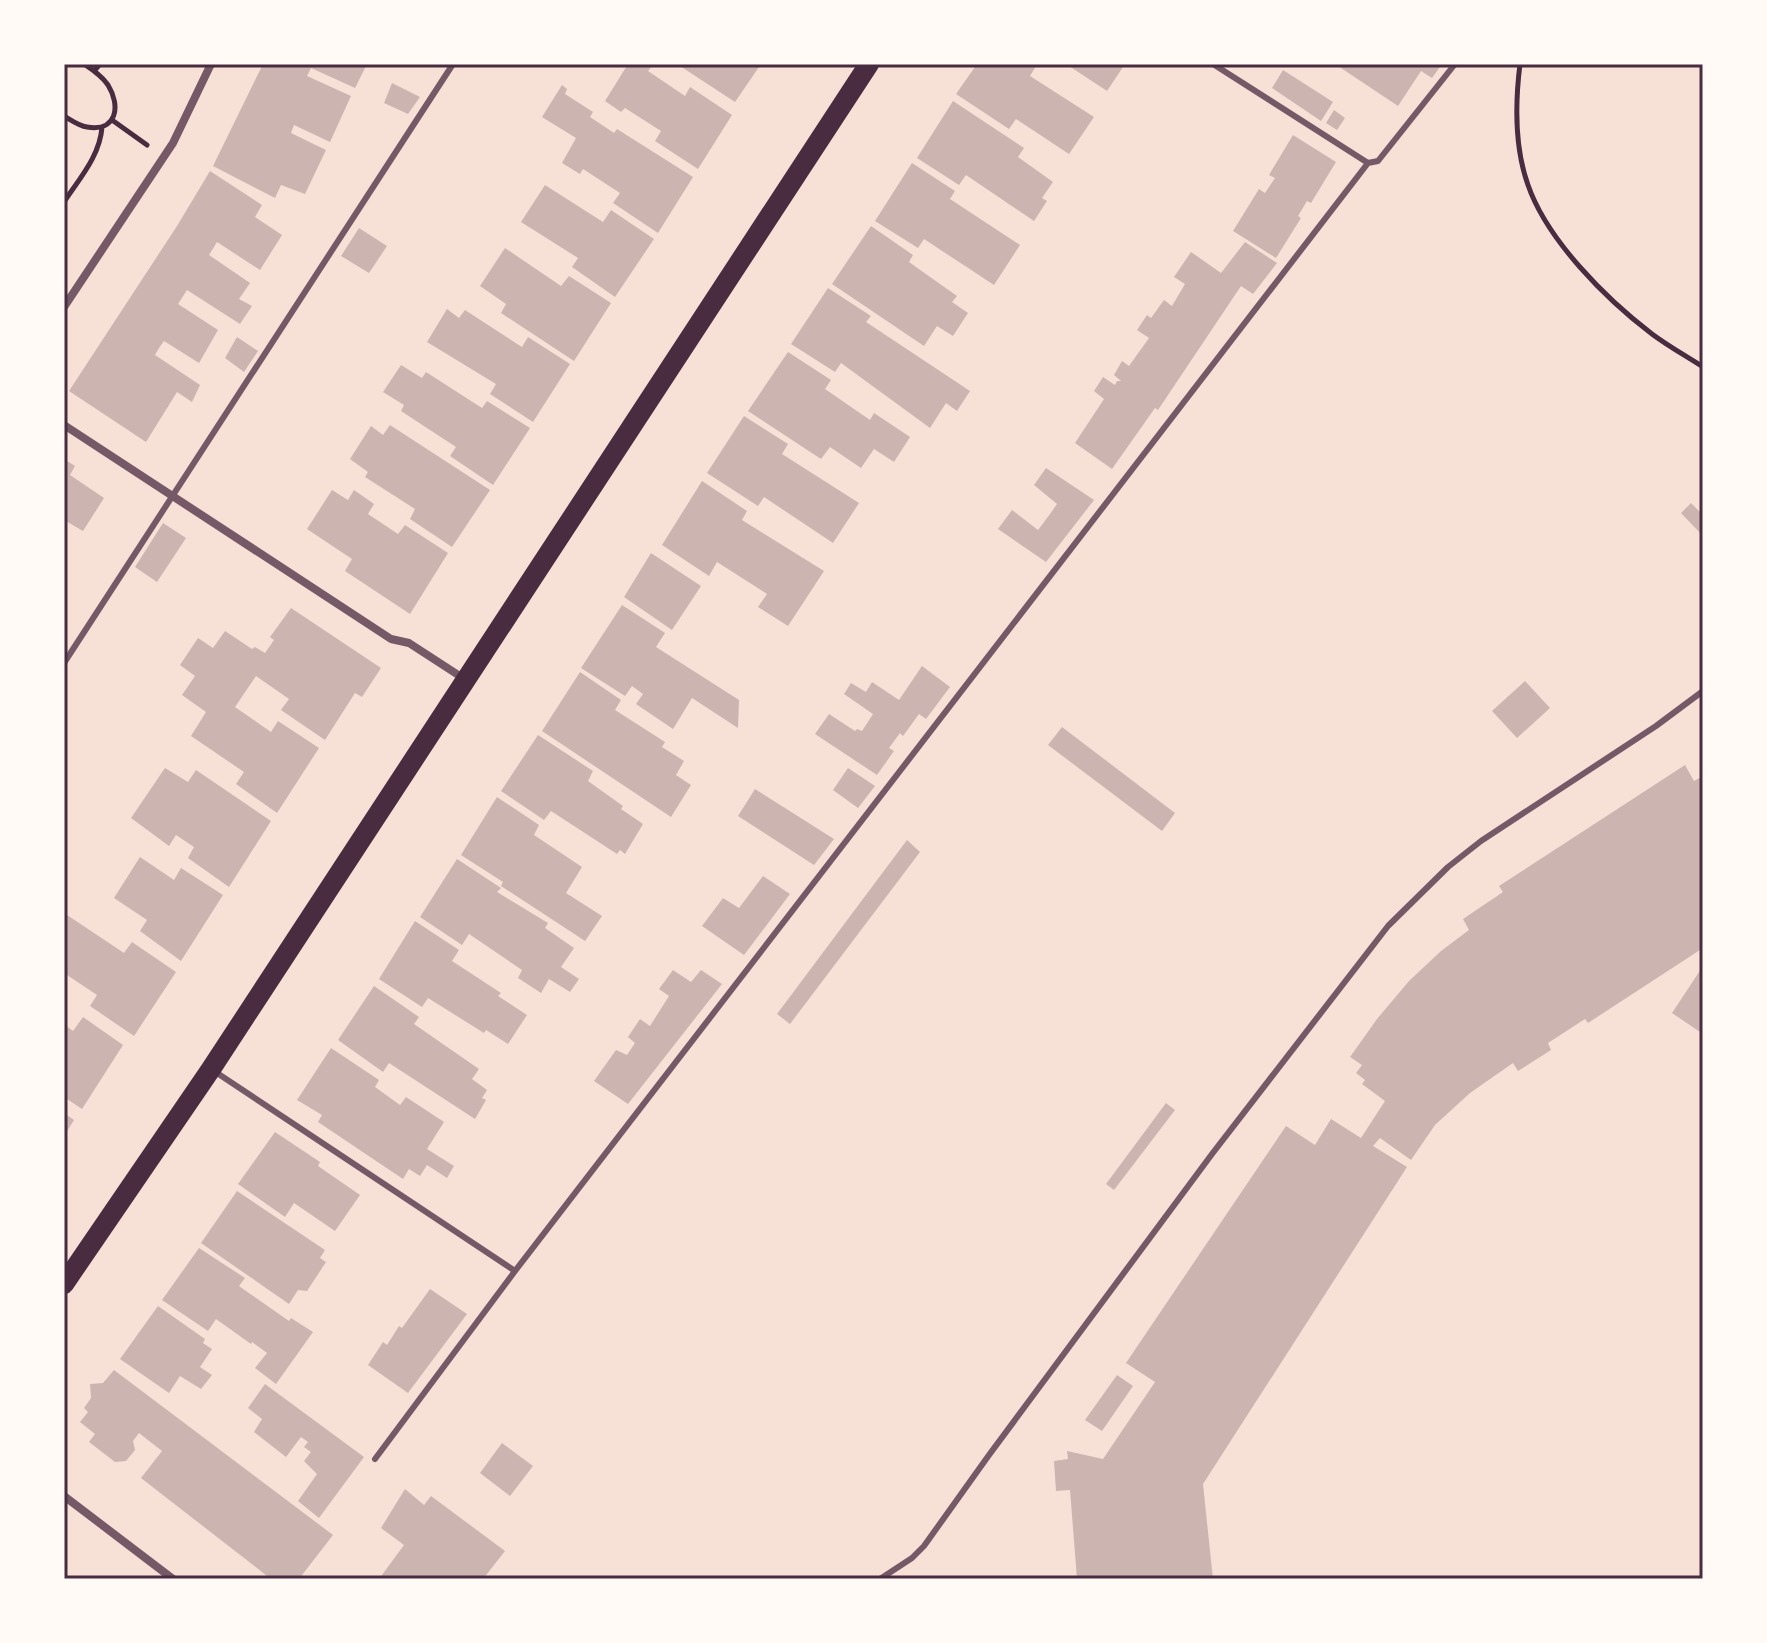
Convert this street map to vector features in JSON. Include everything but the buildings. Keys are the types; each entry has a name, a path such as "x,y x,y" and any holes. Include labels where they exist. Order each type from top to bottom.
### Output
{"main road":[{"path":"64,1284 211,1069 869,64"}],"street":[{"path":"64,307 173,143 211,64"},
{"path":"64,425 391,639 409,643 467,680"},
{"path":"64,1496 173,1579"}],"lane":[{"path":"64,663 453,64"},
{"path":"1213,64 1368,163"},
{"path":"375,1459 515,1271 1368,163 1378,161 1455,64"},
{"path":"880,1579 912,1558 924,1546 1193,1179 1388,926 1448,867 1481,841 1656,726 1703,691"},
{"path":"211,1069 515,1271"}],"path":[{"path":"64,116 86,127 102,127 112,120 116,111 107,83 84,64"},
{"path":"94,71 100,64"},
{"path":"1520,64 1516,106 1518,146 1528,185 1541,213 1563,246 1611,299 1653,335 1703,367"},
{"path":"112,120 147,145"},
{"path":"64,202 97,152 102,127"}]}
